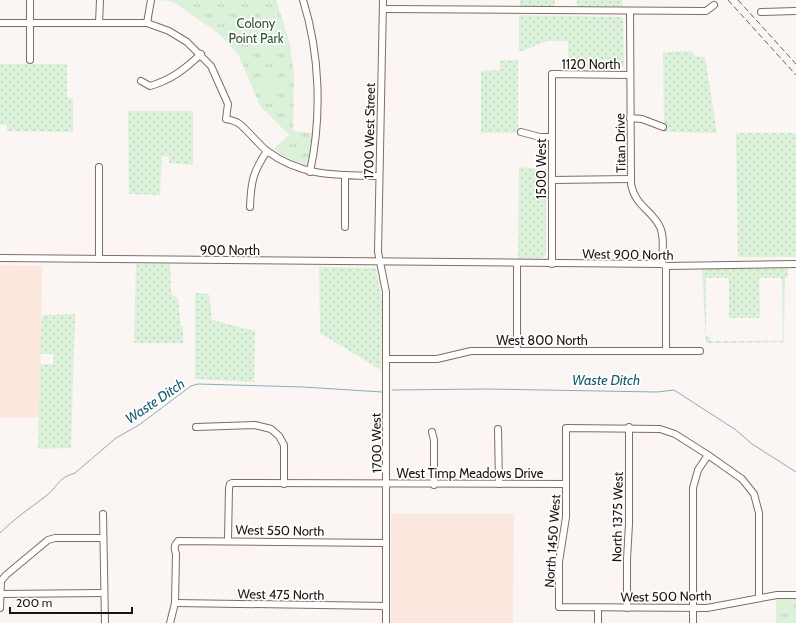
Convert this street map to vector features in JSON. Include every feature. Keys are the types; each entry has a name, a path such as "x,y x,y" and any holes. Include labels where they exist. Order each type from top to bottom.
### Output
{"street":[{"path":"30,0 30,60"},
{"path":"99,23 100,0"},
{"path":"147,23 152,0"},
{"path":"303,0 313,42 317,72 316,133 310,172"},
{"name":"1700 West Street","path":"379,263 379,176 383,0"},
{"path":"383,9 706,11 714,5"},
{"name":"Titan Drive","path":"630,11 632,190 637,200 658,223 661,229 664,265 666,351"},
{"path":"762,12 796,11"},
{"path":"0,23 147,23 170,31 187,42 201,54 211,66 228,104 226,119 238,123 267,151 289,165 310,172 326,175 379,176"},
{"path":"141,81 150,86 164,82 179,74 201,54"},
{"name":"1120 North","path":"552,74 630,75"},
{"name":"1500 West","path":"552,74 552,264"},
{"path":"630,118 642,119 663,127"},
{"path":"521,132 540,137 552,137"},
{"path":"250,207 250,185 255,169 267,151"},
{"path":"99,167 99,259"},
{"path":"344,175 345,227"},
{"path":"552,180 631,179"},
{"name":"900 North","path":"0,258 460,263"},
{"name":"1700 West","path":"379,263 386,292 386,623"},
{"name":"West 900 North","path":"460,263 664,265 796,264"},
{"path":"517,264 517,351"},
{"name":"West 800 North","path":"386,359 437,359 471,350 700,351"},
{"path":"196,427 255,425 267,427 275,432 282,441 284,450 284,484"},
{"path":"629,428 652,427 667,431 708,455 742,479 750,489 756,500 758,513 759,598"},
{"name":"North 1450 West","path":"559,607 559,562 566,522 566,428 629,428"},
{"name":"North 1375 West","path":"627,608 626,559 629,524 629,428"},
{"path":"498,429 499,484"},
{"path":"432,432 434,440 434,485"},
{"path":"693,623 692,488 698,470 708,455"},
{"name":"West Timp Meadows Drive","path":"228,540 230,484 566,484"},
{"path":"103,514 105,623"},
{"path":"0,608 1,581 6,575 48,540 55,538 103,538"},
{"name":"West 550 North","path":"175,603 175,544 182,539 386,543"},
{"path":"0,594 104,593"},
{"name":"West 500 North","path":"559,607 693,609 714,607 777,595 796,595"},
{"path":"170,623 175,603"},
{"name":"West 475 North","path":"175,603 386,606"},
{"path":"598,608 598,623"}],"shaded area":[{"path":"0,265 42,266 40,418 0,418"},
{"path":"391,514 514,514 513,623 391,623"}],"green space":[{"name":"Colony Point Park","path":"157,0 276,0 290,44 294,75 293,131 313,133 308,166 291,160 273,149 289,135 260,106 238,54 218,33 175,3"},
{"path":"520,0 555,0 554,6 520,6"},
{"path":"577,0 622,0 622,6 577,6"},
{"path":"519,15 621,17 623,19 624,66 619,69 568,69 568,41 547,41 519,52"},
{"path":"273,37 275,56 261,57 259,38"},
{"path":"692,51 694,56 705,57 717,133 664,132 663,52"},
{"path":"500,60 518,60 518,133 481,133 481,71 500,70"},
{"path":"0,64 67,64 67,98 73,98 73,132 7,131 7,125 0,125"},
{"path":"265,78 284,78 284,90 266,90"},
{"path":"128,111 193,111 193,165 169,163 169,157 162,156 160,195 129,194"},
{"path":"736,133 796,133 796,257 738,257"},
{"path":"519,167 546,169 546,254 543,258 518,258"},
{"path":"136,264 170,264 171,294 178,299 181,326 183,327 183,343 134,343"},
{"path":"788,266 788,277 785,278 784,342 706,343 702,268","holes":["706,278 729,278 729,318 760,318 759,278 782,278 783,341 710,341 709,336 706,336"]},
{"path":"319,267 376,268 382,302 381,370 320,333"},
{"path":"195,293 209,294 212,320 255,331 254,382 195,379"},
{"path":"75,314 71,448 38,449 40,364 53,364 54,354 40,354 42,315"},
{"path":"776,598 796,598 796,623 776,623"}],"waterway":[{"name":"Waste Ditch","path":"0,533 16,518 50,493 64,478 75,473 116,438 139,425 191,386 198,384 303,387 382,392"},
{"name":"Waste Ditch","path":"392,390 486,389 657,392 674,390 736,430 752,444 796,472"}],"railway":[{"path":"728,0 796,75"},
{"path":"738,0 796,64"}]}
